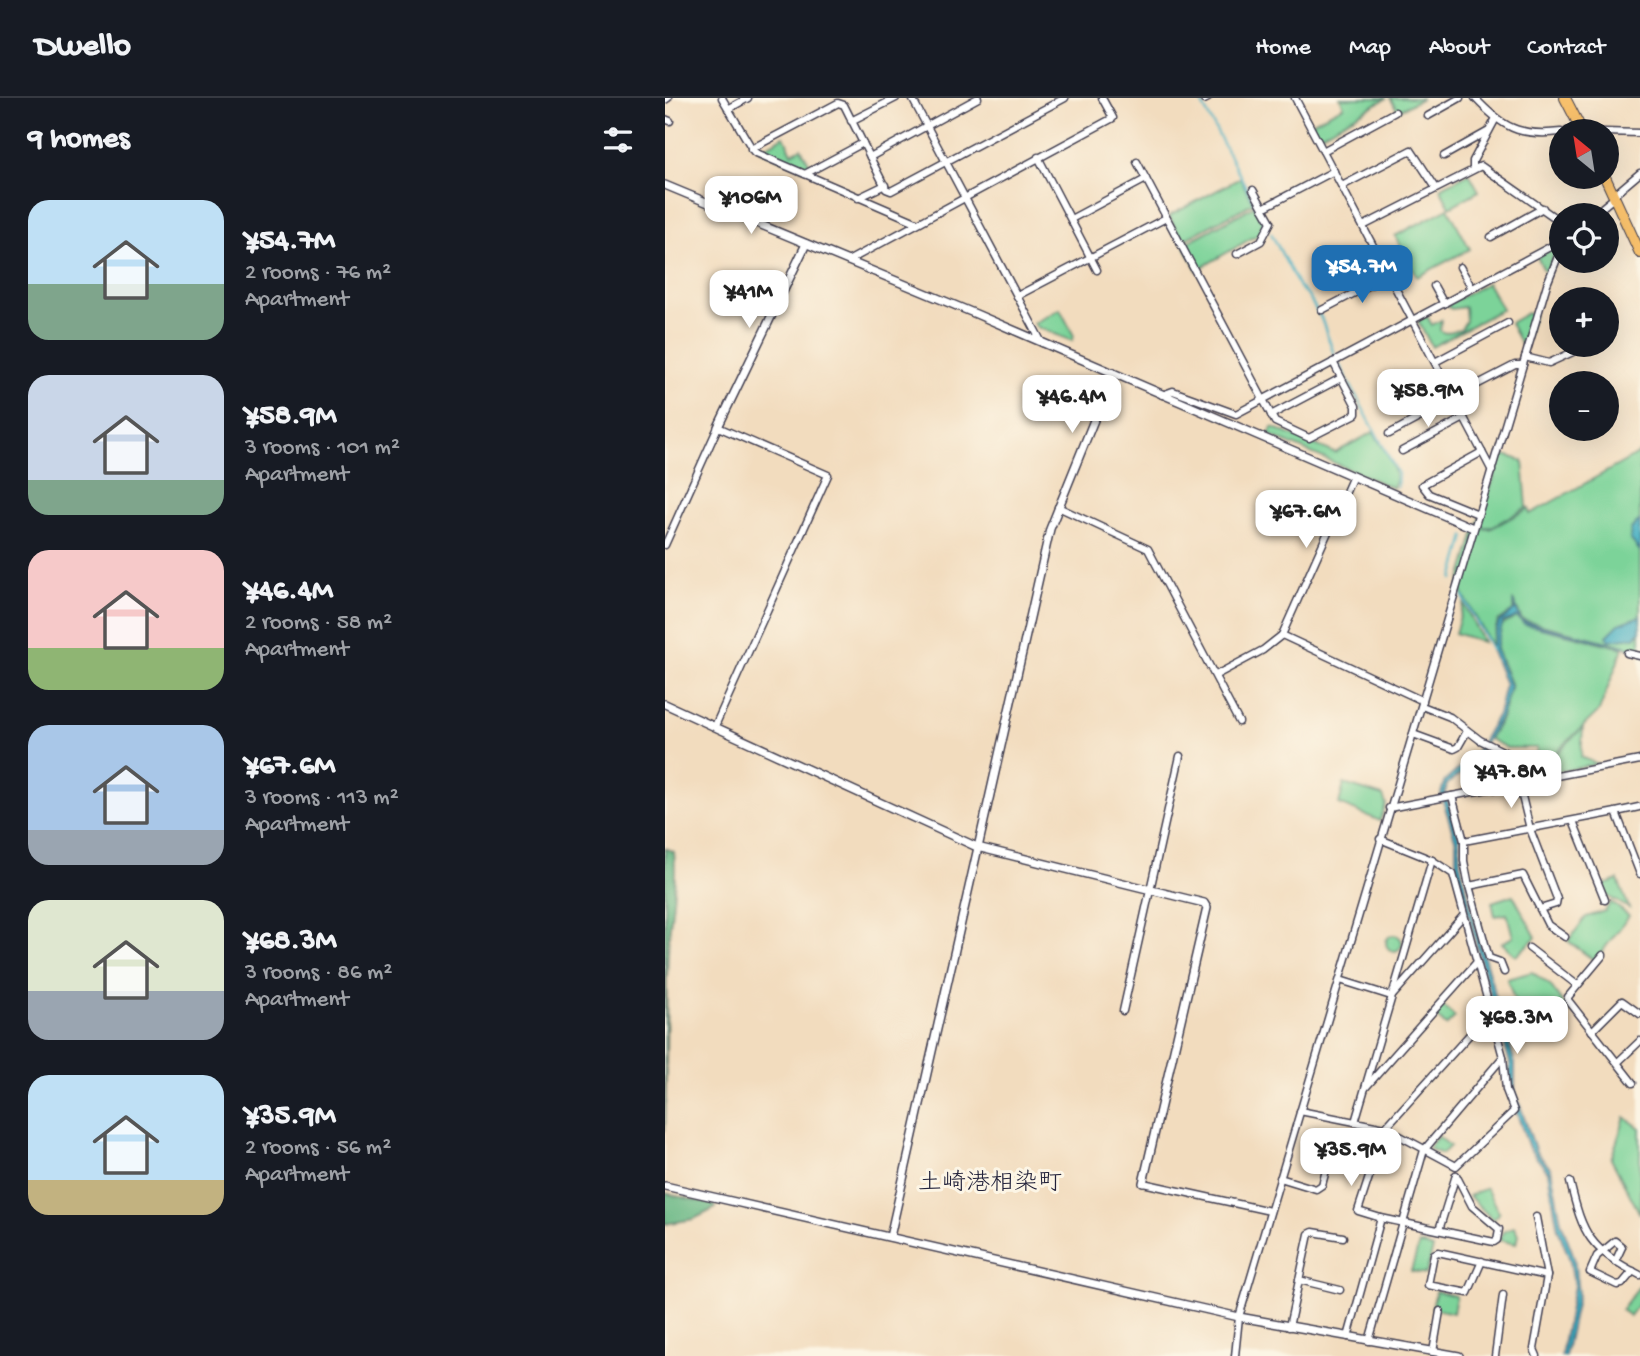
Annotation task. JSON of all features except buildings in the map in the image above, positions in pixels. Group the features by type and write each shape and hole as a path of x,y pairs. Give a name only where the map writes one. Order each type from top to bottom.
{"highway":[{"path":"1565,98 1576,119"},
{"path":"1611,189 1640,253"}],"street":[{"path":"722,98 751,149 916,222"},
{"path":"728,109 748,98"},
{"path":"851,121 896,98"},
{"path":"912,98 1042,342"},
{"path":"870,157 978,98"},
{"path":"751,149 838,103 844,105 885,185 891,191 1065,98"},
{"path":"848,261 1113,118 1102,98"},
{"path":"1295,98 1492,471"},
{"path":"1428,116 1460,98"},
{"path":"1475,98 1495,120 1529,132 1549,132"},
{"path":"1323,151 1395,112"},
{"path":"1473,168 1473,161 1495,120"},
{"path":"1444,156 1487,132"},
{"path":"1619,132 1640,133"},
{"path":"805,174 863,143"},
{"path":"1342,186 1411,149 1436,188"},
{"path":"1038,157 1097,270"},
{"path":"1137,162 1275,422 1309,438 1356,414 1357,410 1333,362"},
{"path":"1363,226 1481,166 1549,213"},
{"path":"1263,208 1334,171"},
{"path":"1606,203 1640,173"},
{"path":"1071,219 1146,179"},
{"path":"665,185 1042,342 1473,528"},
{"path":"857,198 885,185"},
{"path":"1253,190 1275,229"},
{"path":"1491,237 1543,208"},
{"path":"1017,296 1166,218"},
{"path":"1237,254 1261,241 1271,222"},
{"path":"665,545 806,244"},
{"path":"1162,395 1173,391 1236,414 1549,247"},
{"path":"1385,268 1404,258"},
{"path":"1460,267 1472,288"},
{"path":"1235,1356 1239,1317 1270,1211 1473,528 1553,273"},
{"path":"1322,310 1389,275"},
{"path":"1434,286 1444,304"},
{"path":"1435,362 1508,323"},
{"path":"1389,434 1524,361 1549,363 1562,357"},
{"path":"890,1237 977,846 1058,507 1113,373"},
{"path":"1412,391 1441,375"},
{"path":"1271,415 1341,378"},
{"path":"1402,451 1464,418"},
{"path":"715,726 828,475 718,427"},
{"path":"1478,514 1429,494 1422,485 1482,452"},
{"path":"1216,674 1263,650 1282,635 1353,476"},
{"path":"1058,507 1148,549 1239,722"},
{"path":"1282,635 1450,717 1484,742 1525,762 1542,779"},
{"path":"1627,653 1640,656"},
{"path":"665,704 977,846 1204,903 1207,908 1143,1183 1270,1211"},
{"path":"1413,734 1454,749 1458,747 1465,733"},
{"path":"1123,1012 1180,756"},
{"path":"1389,808 1640,760"},
{"path":"1490,770 1494,789"},
{"path":"1519,784 1530,829 1557,899 1556,904 1540,909"},
{"path":"1447,797 1464,841 1469,886 1489,958 1500,962 1504,972"},
{"path":"1464,841 1639,807"},
{"path":"1616,812 1640,874"},
{"path":"1573,821 1605,900"},
{"path":"1380,839 1432,860 1453,874 1503,1057 1506,1090 1514,1111 1456,1166 1456,1175 1439,1230"},
{"path":"1355,1122 1432,860"},
{"path":"1469,886 1523,875 1548,925 1565,937"},
{"path":"1391,996 1463,916"},
{"path":"1529,948 1577,985"},
{"path":"1603,955 1577,985 1569,1000 1634,1082"},
{"path":"1403,960 1420,964"},
{"path":"1363,1090 1476,962"},
{"path":"1340,980 1391,996"},
{"path":"1592,1031 1622,1002 1640,1014"},
{"path":"1456,1175 1472,1206 1499,1229 1494,1242 1358,1211 1385,1129 1490,1012"},
{"path":"1618,1062 1640,1041"},
{"path":"1374,1053 1392,1058"},
{"path":"1369,1341 1423,1150 1503,1057"},
{"path":"1300,1111 1385,1129 1456,1166"},
{"path":"1280,1178 1316,1189 1322,1185 1332,1148"},
{"path":"1570,1182 1582,1227 1602,1253 1640,1275"},
{"path":"665,1186 1239,1317 1459,1356"},
{"path":"1536,1217 1547,1276 1534,1349 1537,1356"},
{"path":"1348,1337 1381,1218"},
{"path":"1289,1327 1309,1234 1313,1232 1343,1237"},
{"path":"1615,1262 1621,1245 1612,1242 1590,1272 1617,1285 1622,1284 1633,1271"},
{"path":"1482,1261 1468,1293 1428,1285 1434,1254 1438,1252 1482,1261 1547,1276"},
{"path":"1299,1280 1340,1290"},
{"path":"1495,1356 1503,1295"},
{"path":"1433,1352 1440,1311"}],"green space":[{"path":"1340,98 1387,98 1318,136 1311,123 1344,106"},
{"path":"1390,98 1422,98 1398,111"},
{"path":"784,136 792,153 801,148 811,166 803,169 760,150"},
{"path":"1469,173 1479,191 1450,207 1440,188"},
{"path":"1240,178 1253,203 1182,241 1169,216"},
{"path":"1254,206 1264,224 1260,227 1262,232 1197,270 1184,244"},
{"path":"1448,208 1470,249 1417,277 1395,236"},
{"path":"1549,250 1546,274 1537,257"},
{"path":"1487,283 1502,309 1432,347 1418,321 1427,316 1432,325 1441,320 1440,330 1445,333 1461,329 1466,321 1465,307 1451,309 1447,305"},
{"path":"1060,309 1074,336 1072,341 1037,327 1034,323"},
{"path":"1527,313 1534,316 1523,349 1510,323"},
{"path":"1272,427 1335,453 1373,432 1393,467 1393,488 1269,435"},
{"path":"1640,453 1640,650 1522,620 1513,600 1513,611 1498,621 1491,645 1459,587 1476,528 1490,529 1529,508 1530,514"},
{"path":"1502,454 1523,461 1527,507 1491,527 1477,527"},
{"path":"1464,604 1483,642 1455,633"},
{"path":"1517,617 1524,624 1623,648 1599,711 1538,770 1528,760 1536,756 1537,748 1507,748 1489,739 1501,719 1511,686 1496,649 1502,625"},
{"path":"1583,727 1581,757 1598,764 1542,775 1538,773"},
{"path":"1522,762 1535,776 1512,781 1510,772"},
{"path":"1344,784 1383,796 1386,804 1380,821 1339,804"},
{"path":"665,848 674,852 675,865 667,975 665,1131"},
{"path":"1618,880 1629,908 1604,894 1601,886"},
{"path":"1513,895 1536,937 1516,956 1502,943 1513,937 1507,914 1495,916 1492,902"},
{"path":"1611,902 1629,916 1595,961 1568,941 1586,917 1605,911"},
{"path":"1391,935 1397,935 1402,943 1400,949 1391,951 1386,946 1386,940"},
{"path":"1532,972 1550,985 1569,1011 1529,1041 1507,979"},
{"path":"1442,1005 1455,1017 1446,1026 1434,1015"},
{"path":"1625,1117 1640,1128 1640,1214 1611,1159"},
{"path":"1438,1136 1450,1146 1442,1154 1428,1148"},
{"path":"1486,1188 1499,1213 1493,1220 1469,1196"},
{"path":"665,1193 715,1205 716,1208 694,1219 665,1224"},
{"path":"1514,1227 1518,1235 1516,1244 1499,1240 1503,1232"},
{"path":"1419,1244 1433,1248 1426,1274 1411,1271"},
{"path":"1640,1285 1640,1301 1630,1316 1621,1310"},
{"path":"1436,1291 1456,1296 1453,1313 1432,1308"}],"water":[{"path":"1640,520 1640,551 1630,539 1631,529"},
{"path":"1513,601 1521,621 1517,617 1503,622 1495,649 1510,686 1500,718 1470,767 1447,784 1445,793 1459,837 1460,863 1477,932 1515,1064 1515,1091 1536,1152 1551,1169 1561,1222 1574,1257 1578,1294 1565,1356 1561,1356 1574,1286 1570,1260 1558,1229 1548,1172 1529,1148 1510,1093 1510,1063 1480,959 1456,864 1456,842 1441,794 1444,782 1474,756 1498,714 1505,685 1491,649 1499,622 1515,610"},
{"path":"1640,616 1640,631 1635,637 1609,640 1607,636 1619,624"},
{"path":"1521,621 1640,650 1524,624"}],"waterway":[{"path":"1199,98 1264,221"},
{"path":"1271,233 1299,287 1308,296 1321,318 1335,357"},
{"path":"1339,364 1398,474 1397,487"},
{"path":"1453,579 1465,536"},
{"path":"1462,595 1492,650"}],"district":[{"name":"土崎港相染町","path":"990,1184"}]}
